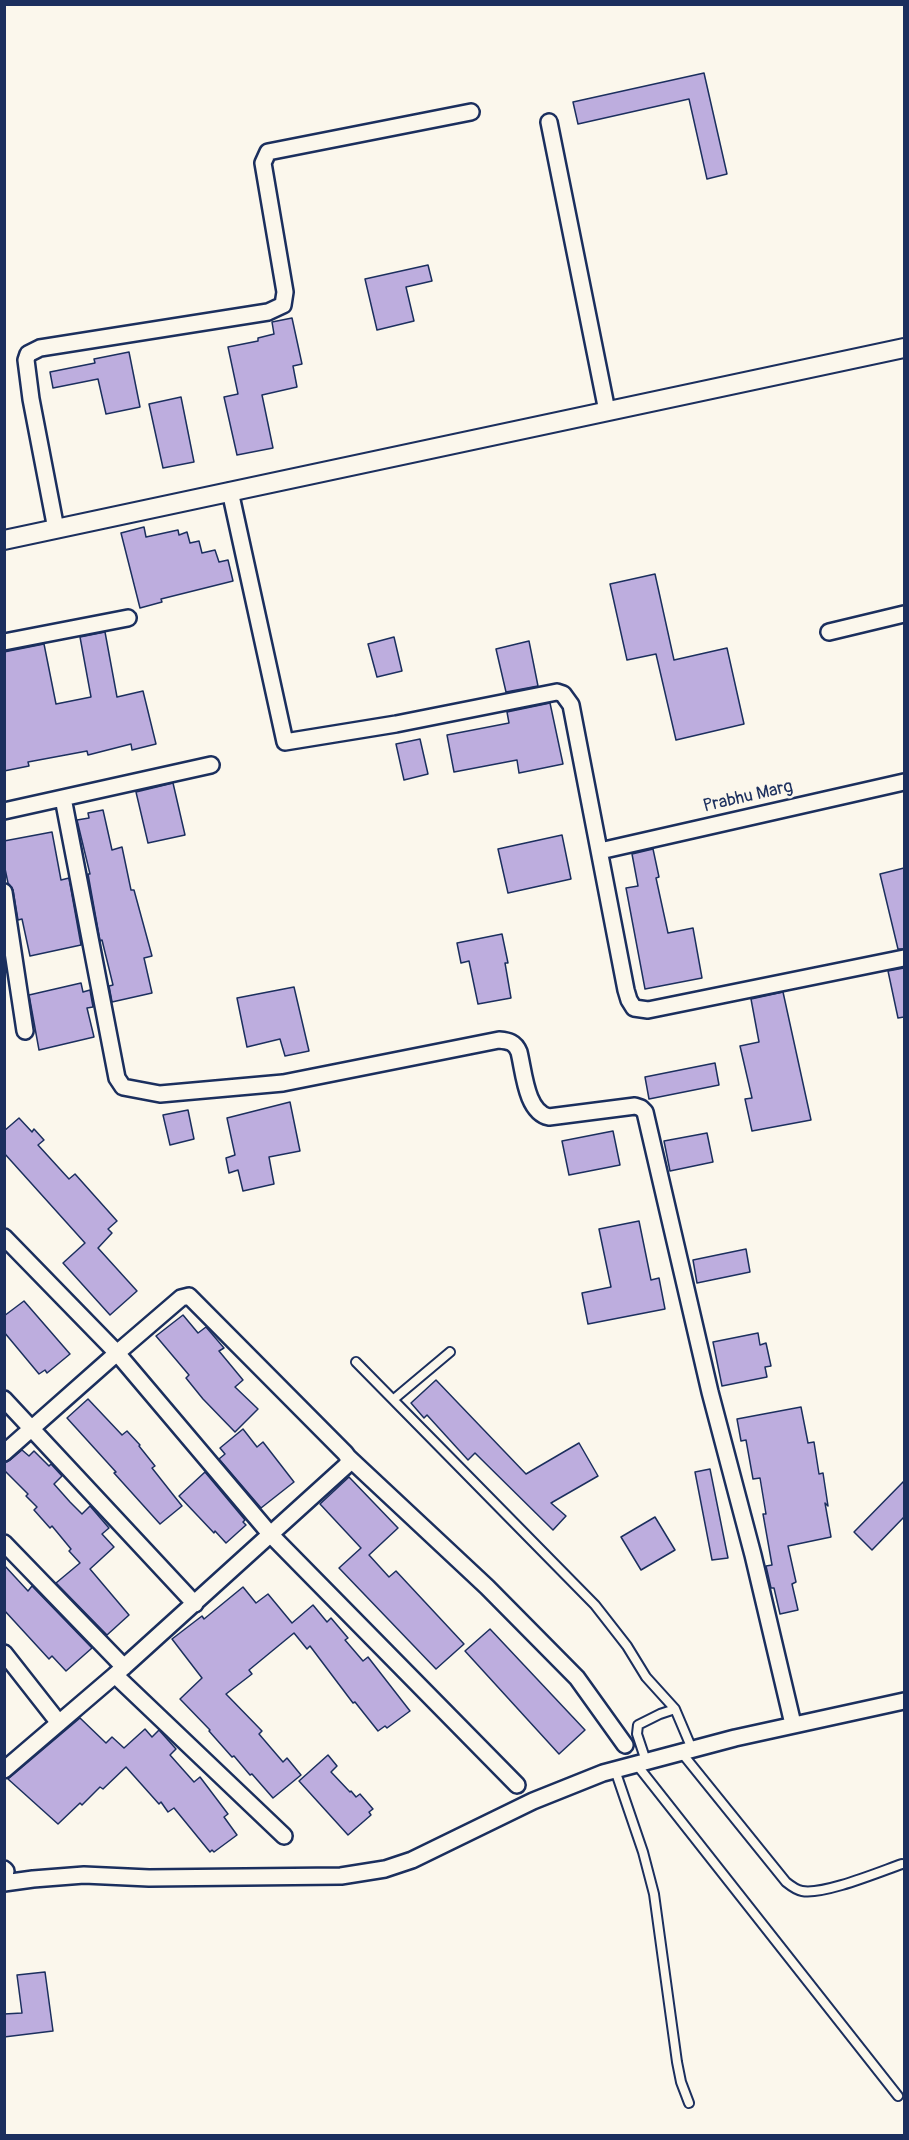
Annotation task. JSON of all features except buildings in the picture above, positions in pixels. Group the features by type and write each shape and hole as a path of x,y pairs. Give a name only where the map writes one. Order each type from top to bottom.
{"street":[{"path":"56,529 31,399 26,360 28,354 40,348 268,312 279,308 283,305 285,292 263,163 268,152 471,112"},
{"path":"549,122 607,411"},
{"path":"4,540 904,348"},
{"path":"230,491 285,742 396,724 556,692 563,694 571,705 626,990 634,1008 648,1010 904,958"},
{"path":"829,632 904,614"},
{"path":"4,642 128,618"},
{"path":"4,811 211,765"},
{"name":"Prabhu Marg","path":"600,850 904,782"},
{"path":"63,798 117,1078 123,1087 160,1094 283,1083 499,1040 509,1041 516,1046 531,1102 543,1116 635,1106 645,1112 710,1392 753,1556 793,1724"},
{"path":"5,898 25,1030"},
{"path":"4,1237 117,1353 271,1535 517,1785"},
{"path":"4,1453 181,1298 189,1296 348,1457 487,1587 577,1678 625,1745"},
{"path":"4,1399 195,1604"},
{"path":"4,1770 120,1671 345,1468 348,1464 348,1457"},
{"path":"4,1543 120,1671 284,1836"},
{"path":"4,1653 59,1723"},
{"path":"5,1874 33,1879 84,1875 149,1878 289,1878 364,1873 412,1860 533,1801 615,1770 793,1724 904,1701"}],"lane":[{"path":"394,1399 450,1352"},
{"path":"356,1362 595,1605 627,1646 646,1677 675,1709 686,1750 786,1882 801,1891 822,1890 902,1864"},
{"path":"675,1709 638,1725 641,1762 898,2096"},
{"path":"615,1770 643,1852 654,1894 677,2062 689,2103"}]}
